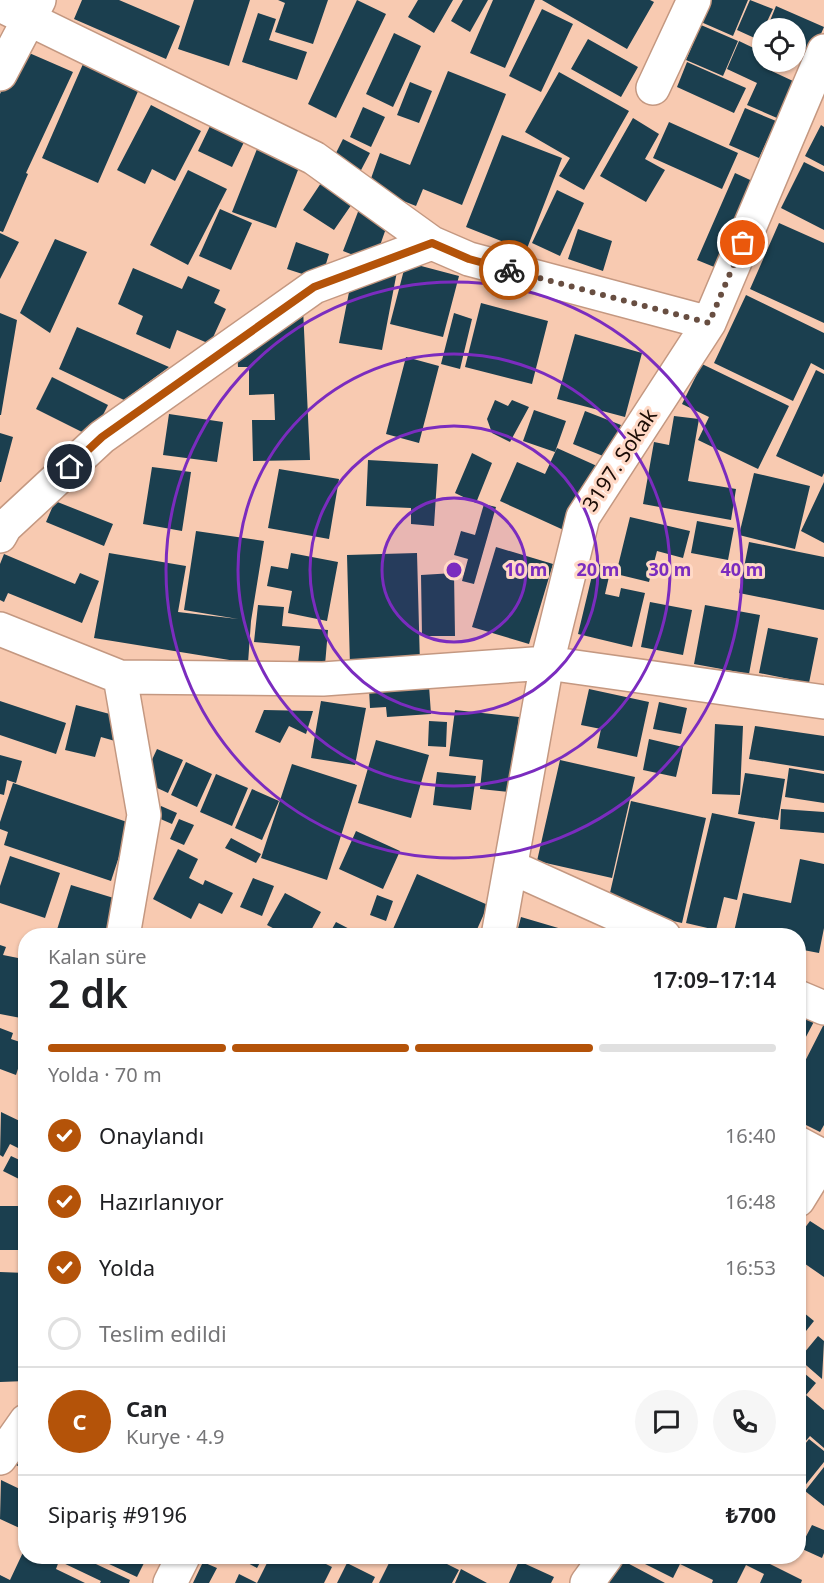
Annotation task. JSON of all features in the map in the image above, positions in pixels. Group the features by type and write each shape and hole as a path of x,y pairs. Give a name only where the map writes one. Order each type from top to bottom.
{"street":[{"path":"653,88 694,0"},
{"path":"0,5 34,9 314,158 432,243 469,259 709,323"},
{"path":"0,74 34,9"},
{"name":"3197. Sokak","path":"500,928 547,663 583,517 709,323 824,51"},
{"path":"0,536 5,527 102,437 314,287 432,243"},
{"path":"0,629 120,676 323,680 547,663 824,702"},
{"path":"120,676 144,815 124,928"},
{"path":"512,867 646,928"},
{"path":"806,1000 824,1008"},
{"path":"806,1147 824,1157 806,1187"},
{"path":"0,1458 18,1432"},
{"path":"170,1583 180,1564"},
{"path":"587,1583 601,1564"}],"building":[{"path":"82,0 119,0 180,26 166,59 74,19"},
{"path":"194,0 250,0 229,66 178,49"},
{"path":"278,0 328,0 313,44 275,32 285,3"},
{"path":"357,0 386,14 336,118 308,104"},
{"path":"418,0 453,0 434,33 408,17"},
{"path":"463,0 488,0 470,32 451,21"},
{"path":"493,0 535,0 505,68 470,53"},
{"path":"542,0 650,0 654,2 627,49"},
{"path":"711,0 748,0 733,36 701,22"},
{"path":"750,0 773,9 769,18 752,18 752,37 737,30"},
{"path":"776,6 803,18 771,18"},
{"path":"542,9 573,24 541,92 509,76"},
{"path":"258,13 276,19 269,40 307,52 297,80 242,62"},
{"path":"806,19 824,27 809,61 806,60"},
{"path":"701,25 738,41 723,76 686,60"},
{"path":"394,33 421,46 393,107 366,94"},
{"path":"588,39 638,67 621,97 571,69"},
{"path":"739,41 752,47 752,72 774,72 793,81 777,118 747,105 757,83 727,69"},
{"path":"20,49 73,72 26,173 28,174 3,232 0,231 0,94"},
{"path":"687,62 746,88 734,113 677,87"},
{"path":"83,64 139,89 98,183 42,158"},
{"path":"448,71 506,94 462,205 423,189 416,206 368,187 380,153 410,165"},
{"path":"559,72 629,111 584,190 559,176 570,158 525,132"},
{"path":"410,82 432,91 419,123 397,115"},
{"path":"151,105 201,131 175,181 152,169 145,184 117,170"},
{"path":"363,107 385,117 371,147 350,137"},
{"path":"745,108 776,121 759,158 729,145"},
{"path":"633,118 659,134 645,159 665,170 646,202 600,176"},
{"path":"212,122 246,138 232,167 198,151"},
{"path":"669,122 738,153 722,189 653,158"},
{"path":"821,125 824,127 824,166 805,156"},
{"path":"502,135 562,158 526,251 466,227"},
{"path":"343,139 370,153 360,172 333,159"},
{"path":"259,144 301,162 276,228 232,212"},
{"path":"804,162 824,172 824,230 781,208"},
{"path":"188,170 227,189 188,265 150,245"},
{"path":"735,173 761,185 724,271 697,260"},
{"path":"323,180 354,201 334,230 303,210"},
{"path":"557,190 584,203 560,256 532,243"},
{"path":"361,204 390,217 377,254 361,258 343,251"},
{"path":"220,209 252,223 231,270 199,256"},
{"path":"779,223 824,243 824,323 750,289"},
{"path":"578,229 612,241 603,271 568,259"},
{"path":"0,233 19,242 0,279"},
{"path":"55,239 87,252 50,333 20,313"},
{"path":"296,242 329,254 321,280 287,269"},
{"path":"399,261 382,350 339,343 352,277"},
{"path":"406,262 459,276 443,337 390,324"},
{"path":"133,268 182,289 188,276 220,290 214,303 226,309 210,344 177,330 170,349 136,334 143,316 118,304"},
{"path":"746,295 824,333 824,370 811,363 793,401 714,363"},
{"path":"481,303 548,321 532,384 465,367"},
{"path":"303,308 310,460 253,461 252,420 275,420 274,394 249,395 249,367 238,367 237,349"},
{"path":"0,313 17,320 1,415 0,415"},
{"path":"454,313 472,319 460,369 441,364"},
{"path":"77,327 169,367 124,400 59,369"},
{"path":"575,334 642,353 625,417 557,399"},
{"path":"406,357 439,366 419,443 386,434"},
{"path":"702,364 789,406 758,469 698,440 709,417 682,404"},
{"path":"816,370 824,374 824,473 822,477 776,456"},
{"path":"52,377 108,405 92,437 36,409"},
{"path":"495,400 508,406 512,400 529,407 510,442 492,433 487,419"},
{"path":"534,410 566,421 555,452 523,441"},
{"path":"585,411 621,425 608,458 573,444"},
{"path":"169,414 223,422 217,462 163,455"},
{"path":"674,416 699,419 688,481 736,489 731,520 643,504 654,442 669,445"},
{"path":"0,433 13,437 1,482 0,482"},
{"path":"557,448 597,466 568,532 500,501 517,462 545,474"},
{"path":"472,453 492,463 476,503 455,493"},
{"path":"368,460 438,464 434,526 411,524 411,508 366,506"},
{"path":"152,467 191,472 182,531 143,524"},
{"path":"279,469 339,479 329,539 268,528"},
{"path":"754,473 810,486 795,549 739,535"},
{"path":"824,482 824,543 801,531"},
{"path":"55,501 113,524 104,546 46,522"},
{"path":"484,504 496,507 474,584 462,581 468,559 454,555 461,531 475,535"},
{"path":"630,517 690,531 683,558 657,551 649,582 616,574"},
{"path":"697,521 734,528 728,560 691,553"},
{"path":"196,531 264,541 251,621 248,663 94,638 109,553 186,566 178,612 238,619 184,610"},
{"path":"749,542 824,557 824,610 739,593"},
{"path":"496,547 553,564 529,644 472,627"},
{"path":"291,553 338,562 327,621 288,613 292,591 267,586 271,566 288,569"},
{"path":"417,553 420,665 350,666 347,555"},
{"path":"4,554 75,584 80,573 99,581 82,623 8,593 4,602 0,600 0,564"},
{"path":"595,563 611,568 605,594 619,597 621,588 645,593 632,647 578,634"},
{"path":"454,573 455,636 422,636 421,575"},
{"path":"650,602 692,610 683,655 641,647"},
{"path":"258,605 284,607 282,626 328,630 325,665 298,663 300,646 254,642"},
{"path":"705,605 760,615 749,674 694,664"},
{"path":"768,628 818,638 809,683 759,673"},
{"path":"429,686 431,714 387,717 386,707 370,708 369,689"},
{"path":"589,689 649,702 637,757 597,748 601,729 581,725"},
{"path":"0,701 66,723 56,754 0,735"},
{"path":"321,701 366,708 355,765 311,758"},
{"path":"659,702 687,708 681,734 653,729"},
{"path":"76,705 121,717 115,741 101,737 95,757 65,750"},
{"path":"264,710 313,711 306,734 289,726 280,743 255,732"},
{"path":"455,710 519,717 509,792 480,789 483,760 449,756"},
{"path":"429,721 447,722 446,747 428,746"},
{"path":"715,724 743,726 740,795 712,794"},
{"path":"755,726 824,736 824,771 749,759"},
{"path":"649,739 683,747 676,777 643,770"},
{"path":"376,740 429,755 411,818 358,803"},
{"path":"157,749 183,760 168,793 142,781"},
{"path":"0,755 22,761 16,783 7,780 4,795 0,794"},
{"path":"560,760 635,777 612,878 537,861"},
{"path":"186,762 212,774 197,807 171,795"},
{"path":"292,764 357,785 327,880 261,858"},
{"path":"789,768 824,774 824,803 785,797"},
{"path":"437,772 476,776 471,810 433,805"},
{"path":"745,773 785,779 778,820 738,814"},
{"path":"216,774 248,788 232,826 200,812"},
{"path":"13,783 130,823 111,881 4,845 8,832 0,829 0,822"},
{"path":"252,789 279,801 262,840 235,828"},
{"path":"631,801 706,818 682,923 607,906"},
{"path":"161,806 177,813 172,824 156,817"},
{"path":"781,809 824,812 824,833 780,829"},
{"path":"712,813 755,822 737,900 724,897 716,928 686,923"},
{"path":"179,819 194,825 184,845 170,839"},
{"path":"356,831 400,851 383,889 339,869"},
{"path":"231,838 261,854 256,863 225,848"},
{"path":"178,849 198,859 189,878 203,885 205,880 233,893 222,914 199,903 191,919 153,899"},
{"path":"10,856 60,873 45,918 0,903 0,886"},
{"path":"800,859 824,864 824,928 819,953 806,951 806,928 735,928 743,893 791,903"},
{"path":"417,874 488,905 478,928 393,928"},
{"path":"253,878 274,886 262,916 240,907"},
{"path":"71,885 117,899 108,928 58,928"},
{"path":"285,893 321,912 312,928 273,928 267,925"},
{"path":"377,895 393,901 386,921 370,915"},
{"path":"521,917 558,928 518,928"},
{"path":"336,922 348,928 333,928"},
{"path":"0,945 6,947 3,955 18,958 18,1017 0,1014"},
{"path":"806,1008 818,1014 806,1037"},
{"path":"824,1024 824,1125 820,1132 806,1125 806,1059"},
{"path":"0,1028 13,1033 11,1039 18,1041 18,1069 16,1075 0,1069"},
{"path":"1,1112 18,1120 18,1148 10,1144 3,1157 0,1155"},
{"path":"11,1156 18,1159 18,1178 3,1171"},
{"path":"0,1206 18,1206 18,1250 0,1250"},
{"path":"810,1221 824,1230 824,1277 806,1265 806,1226"},
{"path":"0,1272 18,1273 18,1381 0,1382"},
{"path":"806,1314 814,1321 806,1331"},
{"path":"818,1336 824,1341 822,1379 806,1365 806,1351"},
{"path":"806,1375 816,1383 806,1395"},
{"path":"806,1395 824,1410 824,1448 810,1436 806,1441"},
{"path":"809,1439 824,1451 824,1462 806,1484 806,1443"},
{"path":"18,1453 18,1466 12,1463"},
{"path":"824,1467 824,1506 806,1490"},
{"path":"1,1480 18,1488 18,1527 0,1519"},
{"path":"812,1525 824,1530 822,1558 806,1551 806,1536"},
{"path":"18,1563 58,1564 56,1569 85,1583 0,1583 0,1575 10,1580"},
{"path":"65,1564 96,1564 130,1580 129,1583 100,1583 101,1581"},
{"path":"109,1564 144,1564 137,1577"},
{"path":"202,1564 217,1568 209,1583 193,1583"},
{"path":"266,1564 326,1564 332,1567 324,1583 257,1583"},
{"path":"346,1564 375,1577 372,1583 337,1583"},
{"path":"388,1564 447,1564 459,1570 452,1583 379,1583"},
{"path":"518,1564 526,1564 554,1577 551,1583 509,1583"},
{"path":"614,1564 629,1564 665,1583 600,1583"},
{"path":"645,1564 680,1564 673,1578"},
{"path":"680,1564 770,1564 802,1580 801,1583 760,1583 764,1574 746,1565 737,1583 712,1583 713,1580"},
{"path":"461,1569 487,1583 455,1583"},
{"path":"239,1574 257,1583 235,1583"}],"way so far":[{"path":"509,270 709,323 743,243"}],"route":[{"path":"70,467 102,437 314,287 432,243 469,259 509,270"}]}
